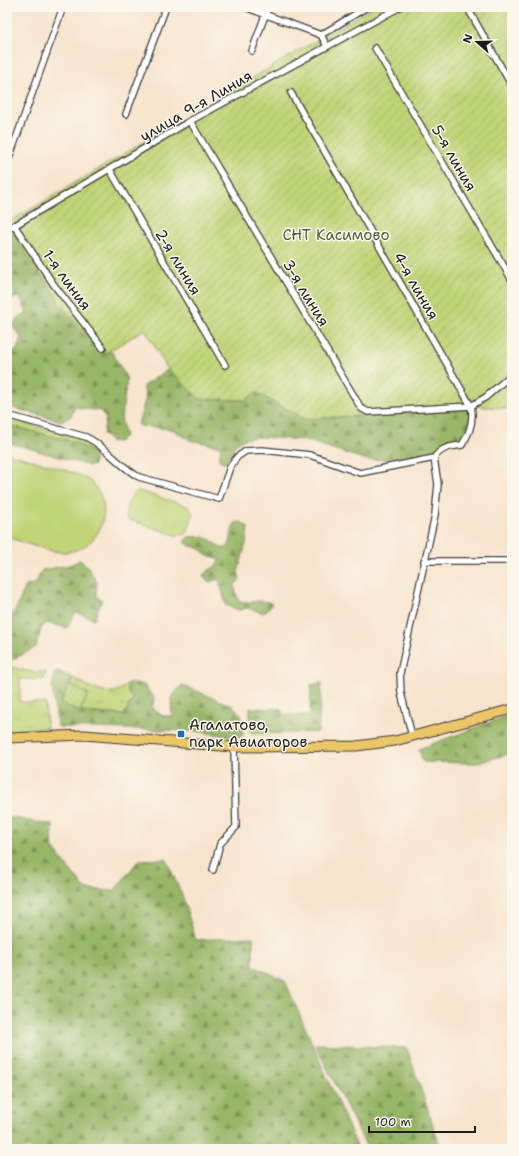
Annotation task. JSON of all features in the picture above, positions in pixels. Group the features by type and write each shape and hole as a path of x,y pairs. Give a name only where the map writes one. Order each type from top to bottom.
{"main road":[{"path":"7,738 84,735 234,747 356,746 395,741 512,709"}],"street":[{"path":"7,164 63,7"},
{"path":"126,114 166,7"},
{"path":"245,7 321,35 327,46"},
{"path":"252,51 268,7"},
{"path":"321,35 367,7"},
{"name":"улица 9-я Линия","path":"7,230 190,122 400,7"},
{"path":"467,7 512,86"},
{"name":"5-я линия","path":"375,48 512,280"},
{"name":"4-я линия","path":"291,93 471,406"},
{"name":"3-я линия","path":"190,122 361,408 368,412 471,406"},
{"name":"2-я линия","path":"110,170 225,365"},
{"name":"1-я линия","path":"14,225 54,286 103,348"},
{"path":"7,415 86,437 97,443 129,471 139,477 219,498 230,467 237,457 246,452 262,450 310,455 360,473 434,458 440,450 446,447 462,445 466,439 473,418 471,406 486,398 512,374"},
{"path":"409,737 401,693 400,673 424,561 436,515 438,484 434,458"},
{"path":"424,561 512,561"},
{"path":"213,870 220,844 236,827 234,747"}],"green space":[{"name":"СНТ Касимово","path":"373,7 512,7 512,409 476,406 470,409 305,419 255,392 246,400 200,399 167,368 145,329 106,353 57,302 58,298 32,263 9,222"},
{"path":"14,230 32,263 58,298 106,353 112,352 127,379 121,418 125,436 118,442 110,441 103,434 106,419 101,411 75,407 70,417 61,421 7,406 7,390 12,377 7,374 7,352 17,350 21,337 13,327 17,318 27,313 20,297 10,299 7,295 7,234"},
{"path":"169,369 200,399 246,400 255,392 305,419 470,409 471,418 463,440 442,443 429,457 367,460 305,440 258,437 244,439 235,445 226,463 219,460 221,449 219,446 190,440 172,429 140,426 138,424 146,397 143,386"},
{"path":"7,418 95,444 94,453 75,442 7,425"},
{"path":"7,425 75,442 94,453 94,465 90,466 7,442"},
{"path":"7,453 72,472 88,480 97,489 102,500 104,512 102,524 97,534 89,543 79,549 59,552 44,549 7,537"},
{"path":"139,491 188,506 193,514 187,533 178,536 127,519 126,511 128,502 136,492"},
{"path":"241,522 248,527 246,543 238,572 240,579 234,586 239,602 263,601 271,603 271,606 264,613 247,608 239,610 226,605 219,579 208,582 203,576 218,564 218,558 206,555 199,548 184,542 188,537 203,537 210,539 221,548 227,548 235,523"},
{"path":"80,560 88,567 97,582 96,596 102,600 94,619 76,612 67,628 48,623 42,625 36,647 12,660 8,656 7,621 16,609 26,586 36,583 42,570 70,565"},
{"path":"7,666 30,672 46,672 44,679 20,679 20,702 45,703 47,728 7,731"},
{"path":"58,671 73,678 61,703 80,712 124,715 133,699 129,695 127,684 130,682 144,685 154,698 152,709 163,716 172,716 171,698 182,685 233,706 241,715 243,735 239,738 195,731 58,727 52,688 55,673"},
{"path":"73,678 94,689 107,692 114,692 127,684 129,695 133,699 124,715 80,712 88,694 69,685"},
{"path":"322,683 318,732 254,734 250,731 250,708 280,709 285,715 310,715 311,685"},
{"path":"69,685 88,694 80,712 61,703"},
{"path":"512,714 512,753 477,763 423,762 419,749"},
{"path":"7,817 53,825 52,847 85,889 114,891 139,860 166,859 182,895 196,940 253,937 253,966 285,981 358,1149 7,1149"},
{"path":"315,1044 407,1048 441,1149 368,1149"}],"place":[{"name":"Агалатово, парк Авиаторов","path":"181,734"}]}
